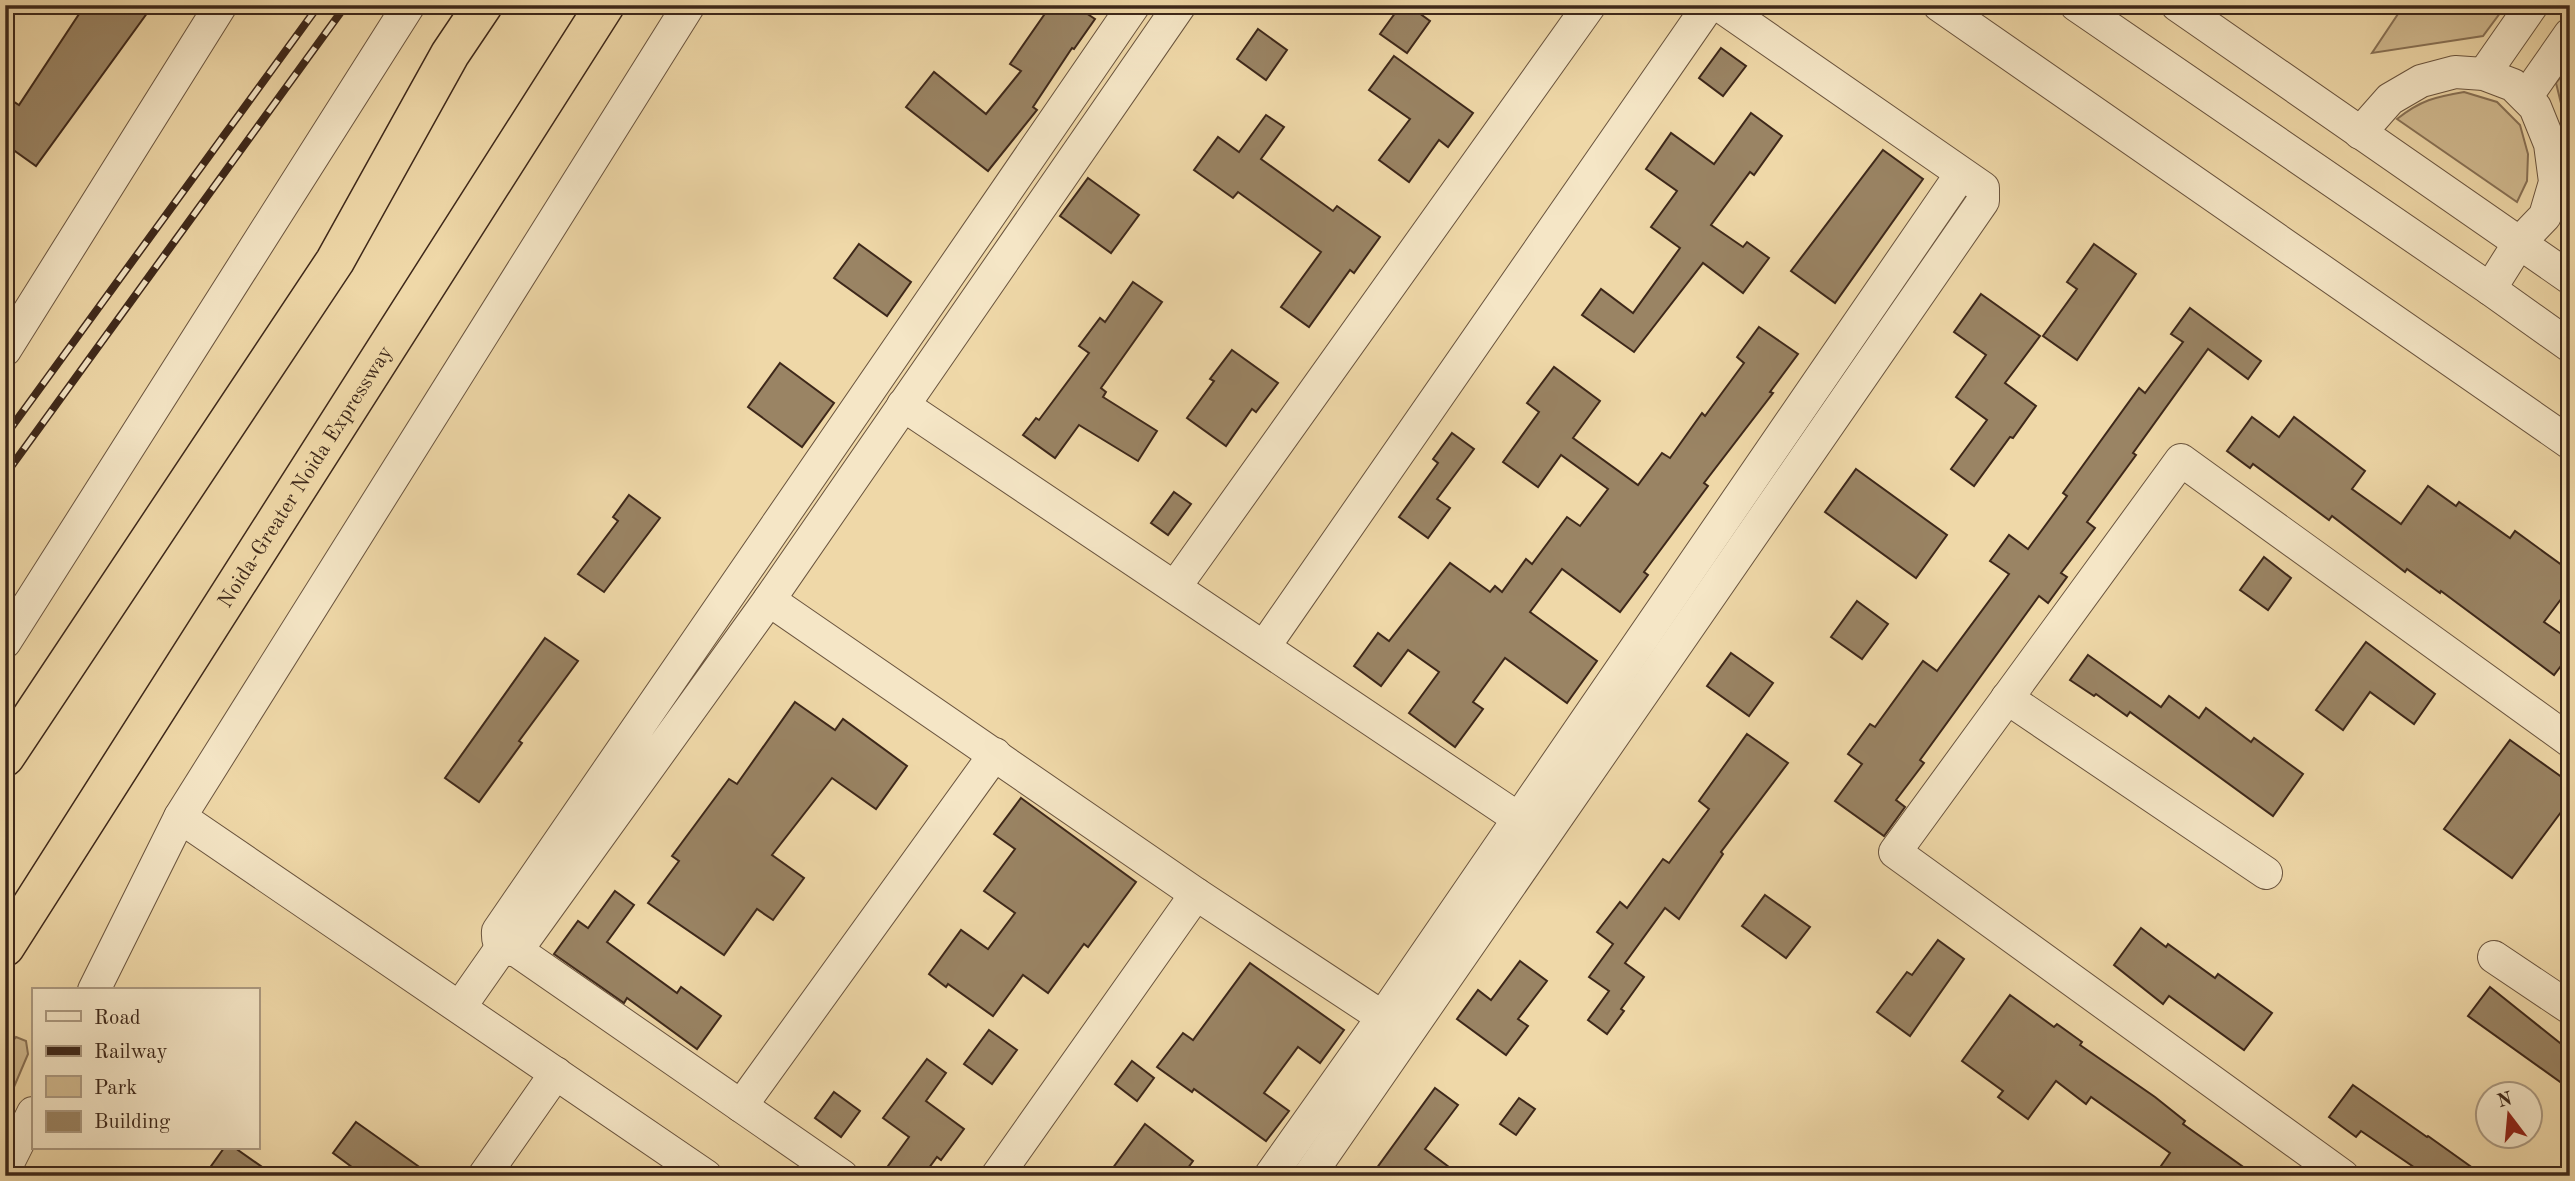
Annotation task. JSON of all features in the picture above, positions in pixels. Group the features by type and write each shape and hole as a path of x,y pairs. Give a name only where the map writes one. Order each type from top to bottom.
{"highway":[{"path":"450,54 470,5"},
{"path":"5,757 335,261 450,54 483,5"},
{"name":"Noida-Greater Noida Expressway","path":"5,947 605,6"},
{"path":"5,979 59,861"}],"street":[{"path":"5,350 221,5"},
{"path":"6,640 409,5"},
{"path":"95,988 180,817 690,5"},
{"path":"842,1176 509,948 497,939 498,931 1134,5"},
{"path":"460,1007 509,948 769,600 1180,5"},
{"path":"1175,587 1590,5"},
{"path":"1264,647 1709,5"},
{"path":"1270,1176 1395,1026 1544,836 1983,201 1983,188 1719,5"},
{"path":"1939,5 2570,443"},
{"path":"2076,5 2570,346"},
{"path":"2176,5 2570,278"},
{"path":"2484,74 2532,5"},
{"path":"2526,97 2570,34"},
{"path":"2360,133 2390,99 2421,80 2455,72 2484,74 2514,85 2535,107 2550,144 2555,182 2545,216 2519,243 2490,289"},
{"path":"1308,1176 1518,818 1961,174"},
{"path":"903,405 1544,836"},
{"path":"1793,418 1820,436"},
{"path":"2343,1176 1895,852 2181,460 2570,741"},
{"path":"769,600 1196,894 1395,1026"},
{"path":"2007,698 2266,873"},
{"path":"741,1106 995,754"},
{"path":"180,817 706,1176"},
{"path":"997,1176 1196,894"},
{"path":"2494,957 2570,1008"},
{"path":"484,1176 556,1073"},
{"path":"5,1169 32,1115"}],"green space":[{"path":"2404,5 2506,5 2483,36 2372,53"},
{"path":"2570,65 2570,140 2556,83"},
{"path":"2464,92 2497,102 2520,125 2528,154 2527,181 2517,202 2397,119 2429,100"},
{"path":"16,1037 26,1041 28,1054 5,1108 5,1050"}],"building":[{"path":"85,5 153,5 36,166 5,144 5,96 19,105"},
{"path":"1051,5 1074,5 1095,19 1033,107 1037,110 988,171 906,107 934,72 986,114 1021,71 1010,64"},
{"path":"1401,5 1408,5 1430,21 1407,53 1380,34"},
{"path":"1258,29 1287,50 1266,80 1237,59"},
{"path":"1721,48 1746,66 1723,96 1699,78"},
{"path":"1394,56 1473,113 1448,147 1439,140 1409,182 1379,160 1410,119 1369,90"},
{"path":"1751,113 1782,136 1754,175 1750,172 1711,225 1743,247 1747,242 1769,258 1743,293 1703,263 1634,352 1582,315 1601,289 1633,313 1680,248 1651,227 1677,191 1646,169 1671,133 1714,164"},
{"path":"1266,115 1284,127 1261,159 1333,211 1337,206 1380,237 1354,273 1350,270 1309,327 1281,307 1321,252 1238,192 1233,198 1194,170 1218,137 1239,152"},
{"path":"1883,150 1923,179 1835,303 1791,271"},
{"path":"1088,178 1139,215 1111,253 1060,216"},
{"path":"859,244 911,282 887,316 834,278"},
{"path":"2094,244 2136,274 2077,360 2043,336 2077,289 2067,282"},
{"path":"1133,282 1162,302 1101,388 1106,392 1103,397 1157,431 1138,461 1079,425 1055,458 1023,435 1036,418 1039,420 1089,353 1079,346 1100,318 1105,322"},
{"path":"1981,294 2040,336 2005,383 2036,406 1974,486 1951,469 1987,420 1956,397 1986,355 1954,332"},
{"path":"2190,308 2261,361 2248,379 2208,349 2087,522 2095,528 2061,573 2067,577 2048,603 2039,596 1920,760 1924,763 1896,800 1905,807 1884,836 1835,801 1862,764 1848,754 1870,724 1875,727 1923,661 1937,671 2009,574 1990,561 2009,535 2028,549 2067,496 2063,493 2139,388 2145,393 2183,342 2171,334"},
{"path":"1759,327 1798,354 1770,392 1773,393 1704,483 1708,486 1644,572 1648,575 1620,612 1562,569 1530,612 1597,661 1567,703 1505,658 1473,702 1483,709 1455,747 1409,713 1439,672 1408,650 1381,686 1354,666 1378,633 1389,641 1450,563 1490,592 1495,586 1502,592 1526,559 1532,564 1567,517 1580,526 1608,489 1561,455 1538,487 1503,462 1539,412 1527,403 1554,367 1600,401 1573,438 1638,485 1662,453 1670,458 1702,413 1705,416 1744,363 1737,357"},
{"path":"1232,350 1278,383 1256,412 1252,409 1226,446 1187,418 1214,381 1210,379"},
{"path":"780,363 834,403 802,447 748,407"},
{"path":"2252,417 2279,437 2294,417 2365,471 2352,489 2401,524 2428,486 2456,506 2459,502 2510,538 2515,531 2570,571 2570,587 2544,622 2570,640 2570,654 2554,675 2441,591 2440,593 2407,569 2405,572 2332,516 2329,520 2253,464 2250,468 2227,451"},
{"path":"1452,433 1474,449 1437,499 1450,508 1428,538 1399,517 1438,463 1433,459"},
{"path":"1856,469 1947,535 1916,578 1825,512"},
{"path":"1174,492 1191,504 1168,535 1151,523"},
{"path":"629,495 660,518 604,592 578,574 618,521 613,517"},
{"path":"2264,557 2291,578 2268,610 2240,590"},
{"path":"1857,601 1888,624 1862,659 1831,637"},
{"path":"545,638 578,661 519,741 522,743 479,802 445,778"},
{"path":"2366,642 2435,694 2414,724 2370,692 2343,730 2316,710"},
{"path":"1731,653 1773,683 1749,716 1707,686"},
{"path":"2088,655 2161,707 2169,696 2199,718 2206,708 2251,742 2254,738 2303,774 2273,816 2130,712 2127,716 2070,680"},
{"path":"795,702 835,730 843,719 907,766 876,809 832,778 772,855 804,878 773,920 757,909 724,955 648,903 679,861 672,856 729,779 737,784"},
{"path":"1747,734 1788,763 1721,852 1723,854 1679,919 1665,908 1625,963 1644,977 1607,1034 1588,1020 1609,991 1589,977 1613,944 1597,932 1620,902 1627,908 1663,859 1669,863 1709,809 1699,801"},
{"path":"2510,740 2570,783 2570,800 2512,878 2444,829"},
{"path":"1021,798 1136,882 1088,947 1084,944 1048,993 1023,975 993,1016 929,974 961,930 988,949 1015,913 984,891 1015,849 994,834"},
{"path":"615,891 634,905 607,942 677,993 681,987 721,1016 697,1049 627,998 624,1003 554,954 578,921 588,928"},
{"path":"1765,895 1810,927 1786,958 1742,926"},
{"path":"2141,928 2215,978 2218,974 2272,1013 2244,1050 2169,996 2163,1004 2114,965"},
{"path":"1938,940 1964,959 1910,1036 1877,1012 1907,972 1912,975"},
{"path":"1520,961 1547,981 1518,1019 1528,1026 1506,1055 1457,1019 1478,990 1491,1000"},
{"path":"1250,963 1344,1030 1320,1063 1298,1047 1264,1093 1289,1111 1266,1141 1194,1089 1192,1092 1157,1067 1183,1033 1193,1040"},
{"path":"2490,987 2570,1051 2570,1089 2468,1016"},
{"path":"2010,995 2054,1027 2057,1024 2082,1042 2080,1045 2155,1097 2185,1121 2183,1124 2256,1176 2154,1176 2170,1153 2091,1097 2086,1104 2056,1081 2028,1119 1998,1097 2003,1091 1962,1061"},
{"path":"989,1030 1017,1050 992,1084 964,1064"},
{"path":"927,1059 946,1073 926,1101 964,1129 941,1160 937,1157 923,1176 902,1176 888,1166 909,1137 883,1118"},
{"path":"1132,1061 1154,1078 1137,1101 1115,1084"},
{"path":"2353,1085 2484,1176 2427,1176 2361,1131 2356,1137 2329,1117"},
{"path":"1435,1088 1458,1105 1425,1149 1461,1176 1371,1176"},
{"path":"834,1092 860,1111 841,1137 815,1118"},
{"path":"1519,1098 1535,1109 1516,1135 1500,1124"},
{"path":"356,1122 432,1176 364,1176 333,1153"},
{"path":"1145,1124 1193,1161 1182,1176 1107,1176"},
{"path":"223,1150 238,1150 275,1176 204,1176"}],"railway":[{"path":"5,436 319,5"},
{"path":"5,475 346,5"}]}
